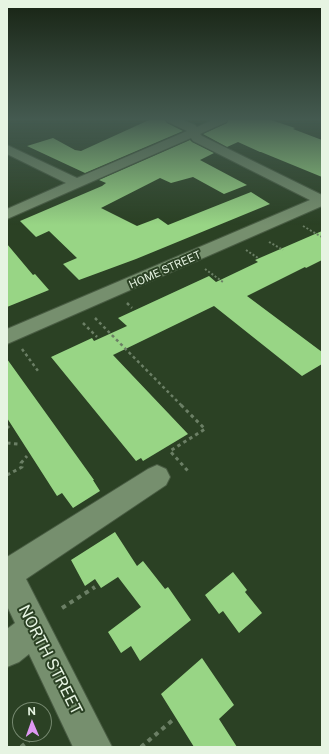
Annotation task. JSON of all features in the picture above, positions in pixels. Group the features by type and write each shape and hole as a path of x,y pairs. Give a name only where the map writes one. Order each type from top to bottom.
{"street":[{"path":"20,155 76,183"},
{"path":"7,214 140,155"},
{"path":"231,155 322,201"},
{"name":"HOME STREET","path":"14,342 96,300 322,201"},
{"path":"7,573 156,477"},
{"name":"NORTH STREET","path":"7,573 93,747"},
{"path":"7,650 34,629"}],"path":[{"path":"94,317 205,429 170,451 188,471"},
{"path":"83,322 97,337"},
{"path":"14,342 38,371"},
{"path":"7,443 18,444"},
{"path":"7,475 22,467 21,463 27,456"},
{"path":"62,608 95,586"},
{"path":"141,747 174,719"}],"building":[{"path":"47,155 127,155 85,173"},
{"path":"155,155 210,155 200,160 247,185 224,194 193,177 171,183 160,178 101,208 137,226 158,218 168,225 251,192 270,204 136,259 79,280 63,264 77,258 49,231 36,237 20,221 106,183 99,180"},
{"path":"269,155 322,155 322,177"},
{"path":"322,231 322,260 247,296 322,352 322,364 302,376 214,306 113,355 188,434 143,461 141,458 136,461 51,357 92,338 94,341 127,326 118,318 209,276 216,282 258,262 255,260"},
{"path":"7,244 33,275 35,274 49,290 7,307"},
{"path":"7,359 94,480 100,491 73,508 62,493 57,496 7,418"},
{"path":"115,532 137,566 143,561 165,589 168,587 191,620 140,661 131,646 121,653 108,632 141,607 118,577 101,588 95,579 85,586 71,560"},
{"path":"233,572 247,590 245,592 262,613 239,633 223,611 219,614 205,595"},
{"path":"202,658 234,705 219,719 237,747 194,747 161,694"}]}
